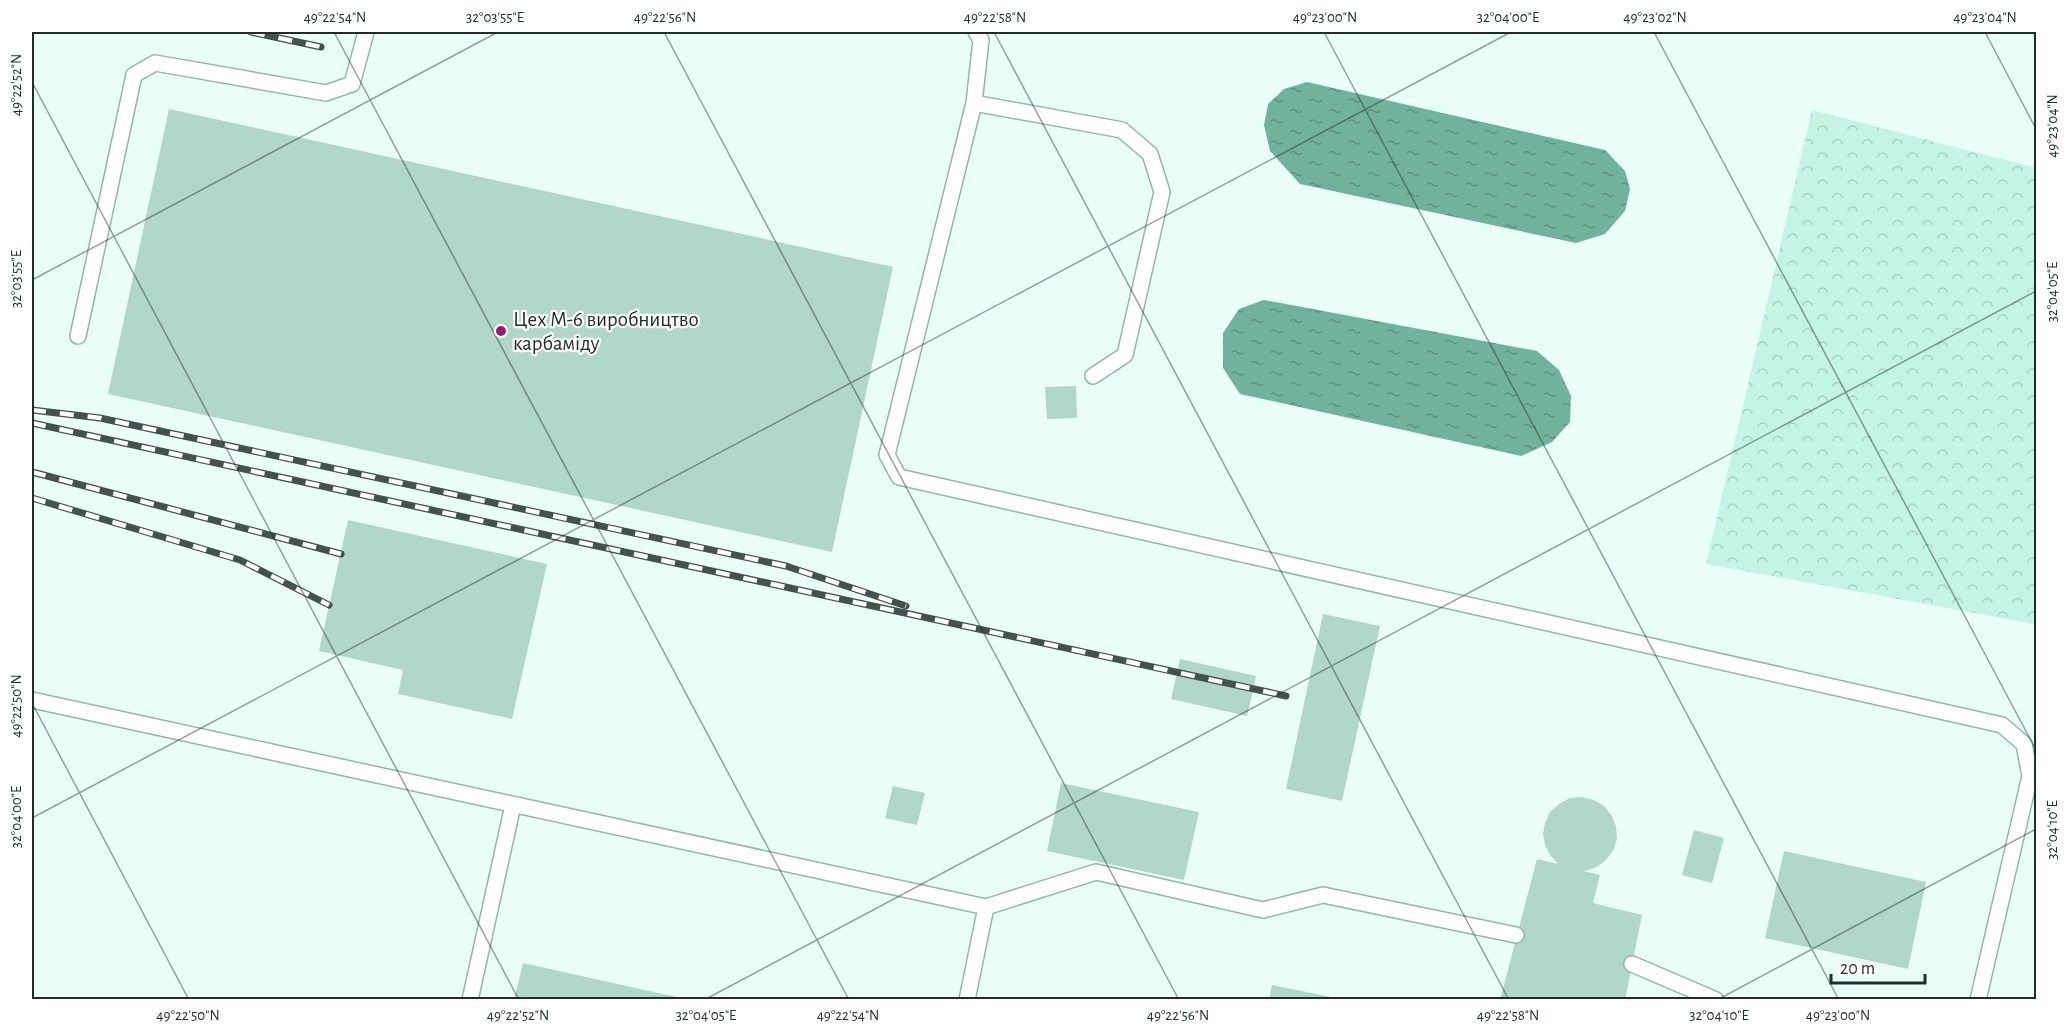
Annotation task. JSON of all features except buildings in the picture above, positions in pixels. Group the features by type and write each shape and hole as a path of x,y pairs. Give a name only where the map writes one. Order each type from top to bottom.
{"lane":[{"path":"78,336 134,75 155,63 326,93 352,84 366,32"},
{"path":"976,32 981,40 974,103 887,455 899,477 2002,725 2024,744 2030,776 1978,999"},
{"path":"974,103 1122,130 1150,154 1162,192 1125,355 1093,376"},
{"path":"32,700 986,907 1096,872 1263,910 1323,895 1516,935"},
{"path":"470,999 513,805"},
{"path":"967,999 986,907"},
{"path":"1632,964 1716,999"}],"green space":[{"path":"1812,110 2036,168 2036,624 1706,564"}],"water":[{"path":"1307,82 1605,150 1625,171 1630,189 1625,211 1605,234 1576,243 1300,184 1270,151 1264,125 1268,104 1284,89"},
{"path":"1264,300 1537,351 1559,370 1571,396 1570,422 1552,442 1521,456 1240,394 1223,368 1223,333 1239,309"}],"railway":[{"path":"251,32 321,47"},
{"path":"32,410 100,418 786,566 906,606"},
{"path":"32,423 1286,696"},
{"path":"32,472 341,554"},
{"path":"32,498 240,560 329,605"}],"place":[{"name":"Цех М-6 виробництво карбаміду","path":"501,331"}]}
